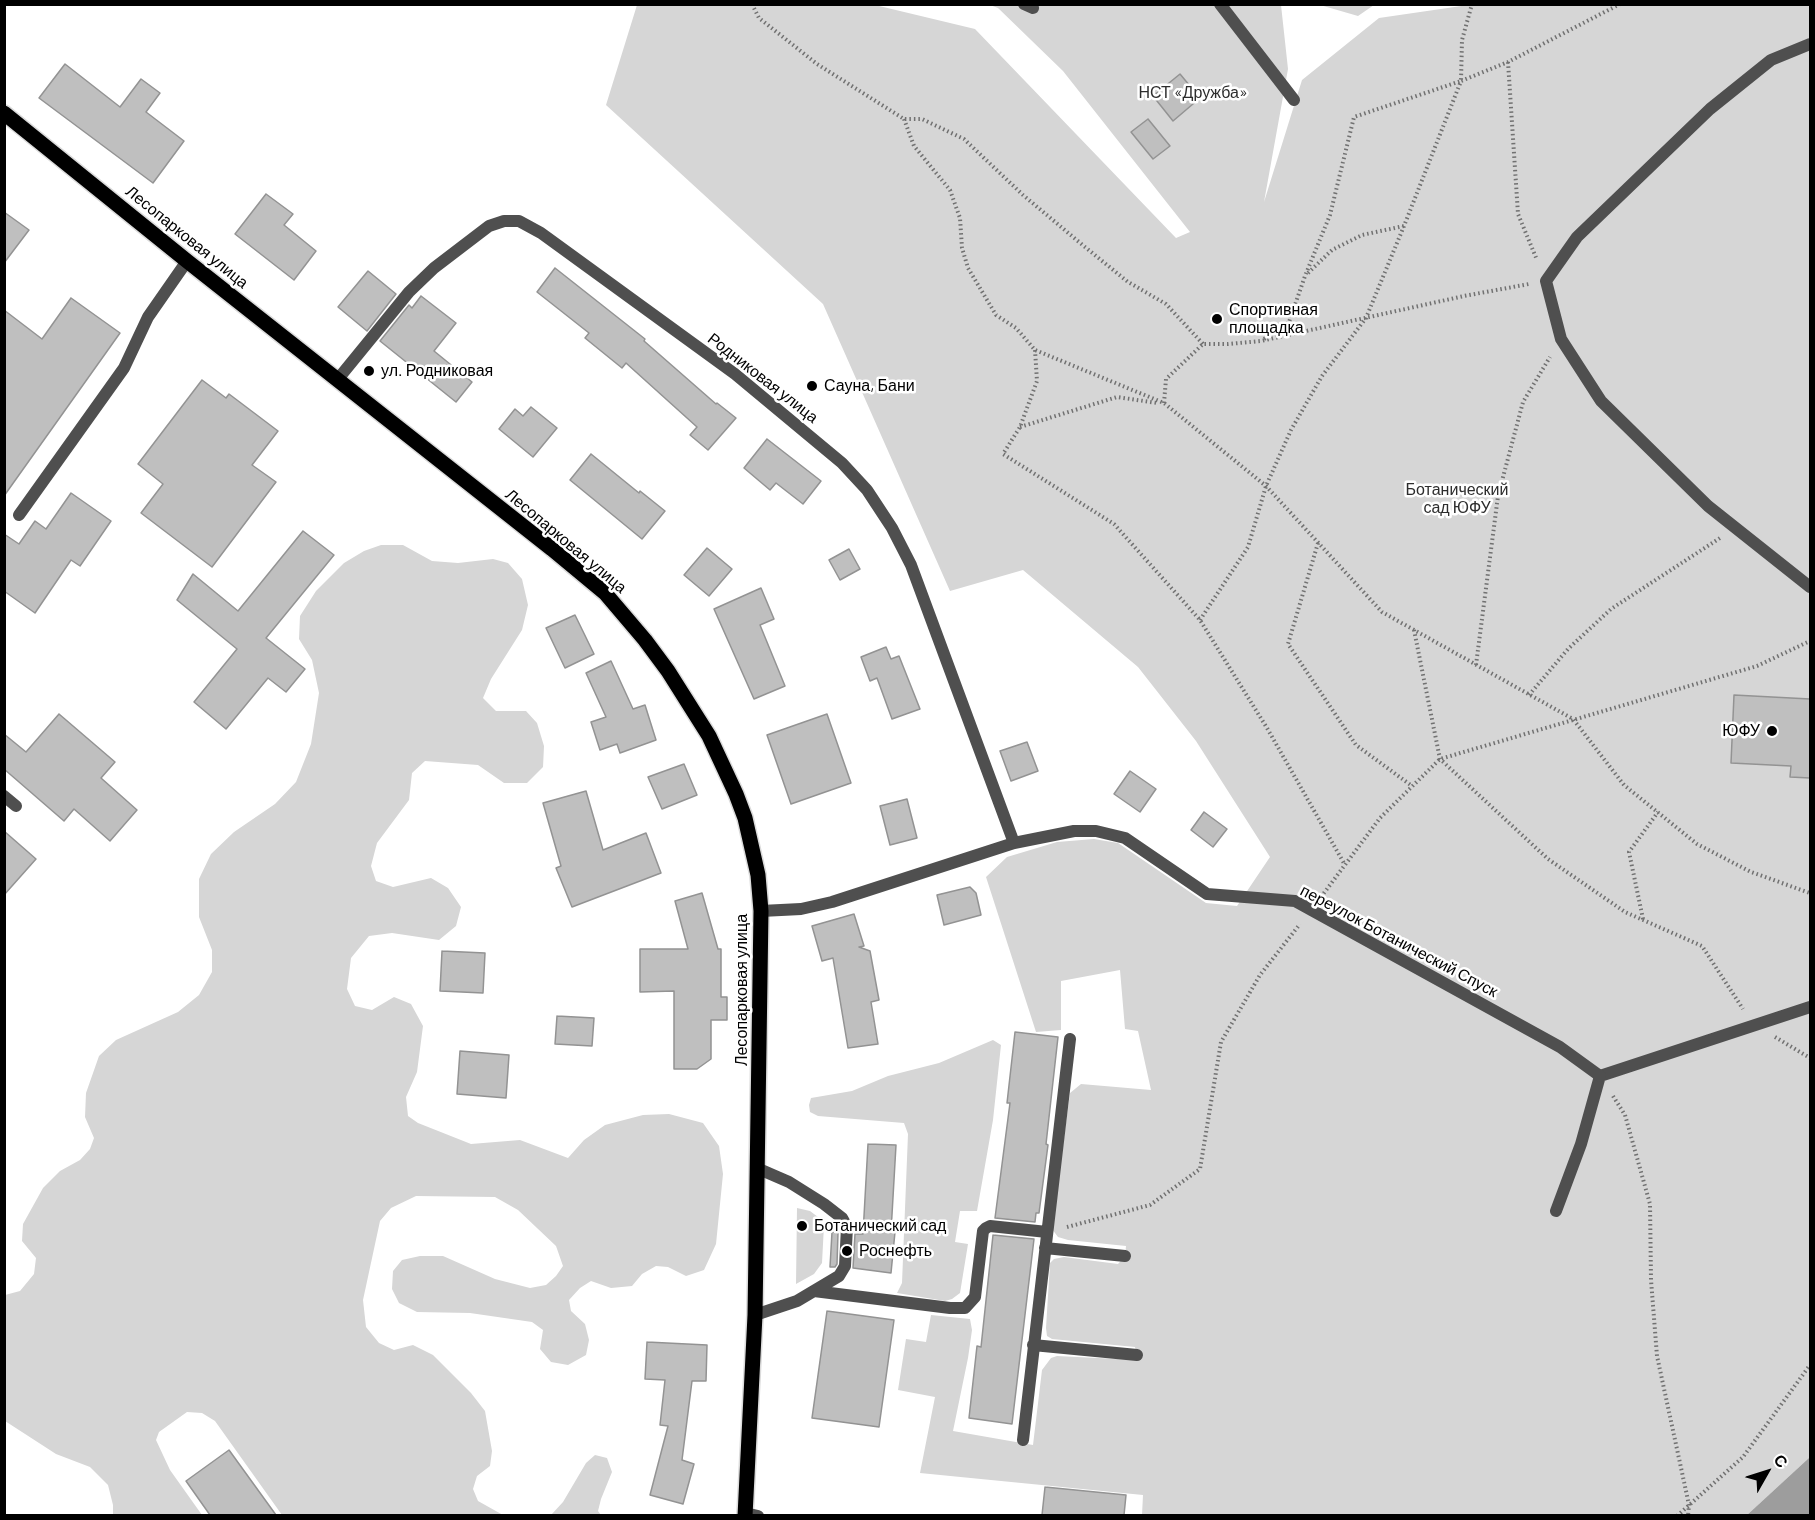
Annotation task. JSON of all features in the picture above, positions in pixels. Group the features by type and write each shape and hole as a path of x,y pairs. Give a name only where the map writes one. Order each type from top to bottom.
{"main road":[{"name":"Лесопарковая улица","path":"4,113 605,593 668,671 709,736 736,794 752,843 761,911 759,1168 749,1514"}],"street":[{"path":"1220,4 1294,100"},
{"path":"1810,44 1771,60 1710,109 1576,237 1546,281 1561,339 1601,401 1708,506 1810,587"},
{"name":"Родниковая улица","path":"338,379 386,318 410,292 434,268 489,226 504,221 519,221 541,233 735,374 842,463 867,490 892,528 911,565 1014,843"},
{"path":"19,515 124,368 148,316 187,261"},
{"path":"4,796 16,806"},
{"name":"переулок Ботанический Спуск","path":"761,911 801,909 832,902 1014,843 1074,831 1096,831 1125,838 1207,894 1295,902 1560,1047 1600,1076"},
{"path":"1556,1211 1581,1144 1600,1076 1810,1007"},
{"path":"1023,1440 1070,1039"},
{"path":"755,1315 797,1301 839,1276 845,1266 847,1227 842,1218 824,1204 789,1182 759,1168"},
{"path":"814,1291 965,1308 975,1297 983,1231 986,1228 990,1226 1047,1232"},
{"path":"1045,1248 1125,1256"},
{"path":"1034,1345 1137,1355"}],"path":[{"path":"752,4 759,18 817,64 904,119 922,119 964,140 1023,195 1128,282 1166,304 1203,344"},
{"path":"1200,620 1248,547 1266,486 1291,430 1322,376 1366,318 1461,81 1462,40 1472,4"},
{"path":"1261,341 1289,322 1330,215 1354,117 1461,81 1508,62 1620,4"},
{"path":"1164,403 1166,380 1203,344 1261,341 1546,281 1518,214 1508,62"},
{"path":"904,119 914,146 950,190 960,218 968,268 996,315 1017,328 1035,350 1164,403 1266,486 1382,612 1573,719 1624,785 1697,844 1751,872 1810,893"},
{"path":"1305,276 1332,250 1362,235 1404,226"},
{"path":"1476,665 1501,486 1523,402 1561,339"},
{"path":"1035,350 1037,381 1020,427 1003,454 1114,524 1200,620 1267,728 1345,865"},
{"path":"1020,427 1117,398 1164,403"},
{"path":"1529,695 1568,649 1611,609 1736,527"},
{"path":"1319,543 1288,644 1356,745 1412,786"},
{"path":"1414,630 1440,759 1548,859 1625,912 1702,946 1753,1025 1810,1058"},
{"path":"1047,1232 1150,1205 1200,1169 1221,1042 1260,975 1380,818 1440,759 1757,666 1810,641"},
{"path":"1643,920 1629,852 1658,812"},
{"path":"1600,1076 1625,1115 1650,1204 1657,1356 1689,1505 1688,1515"},
{"path":"1677,1515 1743,1457 1810,1365"}],"green space":[{"name":"Ботанический сад ЮФУ","path":"1475,4 1810,5 1810,1457 1747,1515 1142,1515 1143,1495 920,1473 935,1397 898,1390 906,1339 926,1342 931,1315 970,1319 972,1330 968,1358 953,1431 1033,1445 1042,1370 1051,1358 1057,1356 1138,1360 1135,1347 1052,1339 1047,1336 1046,1328 1050,1263 1054,1259 1064,1257 1118,1264 1125,1256 1126,1246 1068,1240 1058,1237 1052,1229 1070,1093 1081,1084 1151,1090 1138,1031 1125,1029 1120,970 1061,981 1061,1030 1036,1032 986,877 1007,857 1057,842 1094,839 1118,843 1206,903 1237,906 1270,857 1196,741 1138,667 1023,570 950,591 823,304 606,105 637,5 875,5 975,29 1176,238 1190,232 1063,71 998,8 990,5 1281,5 1288,69 1264,202 1302,80 1379,18"},
{"path":"1320,5 1374,5 1358,16"},
{"path":"381,545 403,545 432,561 458,563 493,559 508,563 522,579 528,605 522,630 491,679 483,698 496,711 526,711 537,723 544,746 543,767 527,783 504,783 478,765 425,761 412,773 409,800 377,843 371,866 376,881 393,887 431,878 448,888 461,907 456,926 439,940 392,933 369,936 351,958 347,989 355,1006 372,1010 394,997 411,1004 423,1026 417,1072 406,1097 408,1116 418,1123 471,1144 520,1140 568,1158 584,1140 605,1125 643,1115 669,1114 703,1123 719,1146 723,1174 716,1244 704,1270 686,1276 668,1267 656,1266 642,1274 632,1286 611,1288 591,1281 580,1288 569,1300 571,1311 585,1324 589,1340 586,1355 568,1365 551,1362 540,1349 543,1330 532,1322 470,1313 417,1312 399,1303 392,1289 393,1271 402,1260 420,1256 443,1256 495,1279 530,1288 546,1285 563,1266 556,1246 518,1210 495,1197 416,1196 391,1208 380,1221 363,1300 366,1327 379,1343 394,1350 413,1345 433,1355 471,1393 485,1411 492,1451 490,1466 477,1476 473,1489 478,1501 503,1515 282,1515 215,1421 202,1413 187,1412 159,1432 156,1440 170,1470 202,1515 113,1515 108,1485 90,1467 56,1454 5,1421 5,1295 20,1291 34,1274 36,1258 22,1241 23,1224 43,1188 60,1171 80,1160 90,1149 94,1138 85,1117 86,1093 99,1056 116,1040 178,1012 199,995 212,972 212,950 199,917 199,879 211,854 234,832 275,804 296,782 311,744 319,693 312,660 299,639 300,616 316,591 344,563 364,551"},
{"path":"993,1040 1001,1045 993,1120 977,1211 960,1211 955,1242 968,1244 960,1293 945,1301 897,1293 902,1283 908,1134 904,1123 818,1116 810,1112 811,1098 852,1091 888,1076 939,1063"},
{"path":"797,1208 810,1211 824,1225 822,1263 814,1274 796,1284"},
{"path":"595,1455 607,1458 612,1472 601,1499 598,1511 601,1515 551,1515 563,1502 586,1463"}],"shaded area":[{"path":"1810,1457 1810,1515 1747,1515"}],"building":[{"path":"65,64 120,107 141,79 160,93 146,112 184,141 153,183 39,98"},
{"path":"1180,74 1200,98 1173,121 1153,96"},
{"path":"1148,119 1170,146 1153,159 1131,132"},
{"path":"266,194 293,214 284,225 316,251 294,280 235,234"},
{"path":"4,212 29,230 4,263"},
{"path":"555,268 645,339 644,341 716,404 736,418 708,450 690,435 697,427 626,363 622,368 585,338 589,333 537,292"},
{"path":"368,271 396,294 367,331 338,307"},
{"path":"421,296 456,323 434,351 472,382 456,402 380,341 409,305 412,308"},
{"path":"71,298 120,333 4,496 4,310 42,339"},
{"path":"202,380 226,398 229,394 278,431 252,465 276,482 212,567 141,513 163,484 138,464"},
{"path":"531,407 557,428 533,457 499,429 515,409 523,416"},
{"path":"767,439 821,481 803,504 776,483 770,490 744,468"},
{"path":"591,454 665,511 642,539 570,480"},
{"path":"71,493 111,521 80,566 71,560 35,613 4,591 4,534 19,544 35,521 46,529"},
{"path":"303,531 334,555 266,638 305,669 286,692 268,678 226,729 194,702 237,649 177,600 193,574 238,611"},
{"path":"707,548 732,569 709,596 684,575"},
{"path":"849,549 860,569 840,580 829,560"},
{"path":"761,588 774,619 760,625 785,686 754,699 714,609"},
{"path":"575,615 594,654 565,668 546,628"},
{"path":"886,647 891,659 899,656 920,709 892,719 877,678 870,681 861,657"},
{"path":"611,661 633,709 645,705 656,740 620,753 617,744 600,750 591,722 606,717 586,673"},
{"name":"ЮФУ","path":"1734,695 1810,699 1810,778 1790,777 1791,766 1731,763"},
{"path":"59,714 115,762 101,778 137,810 110,841 74,809 64,821 4,769 4,734 26,752"},
{"path":"827,714 851,783 791,804 767,735"},
{"path":"1027,742 1038,771 1011,781 1000,751"},
{"path":"684,764 697,795 662,809 648,777"},
{"path":"1130,771 1156,789 1140,812 1114,794"},
{"path":"586,791 603,850 646,833 661,873 572,907 556,868 561,866 543,803"},
{"path":"907,799 917,838 890,845 880,806"},
{"path":"1204,812 1227,829 1213,847 1191,830"},
{"path":"4,831 36,859 4,895"},
{"path":"970,887 976,893 981,915 944,925 937,895"},
{"path":"702,893 718,949 721,949 721,997 727,997 727,1020 711,1020 711,1059 697,1069 674,1069 674,991 640,992 640,949 688,949 675,901"},
{"path":"854,914 864,946 859,947 870,951 879,1000 871,1002 878,1044 848,1048 833,958 822,961 812,926"},
{"path":"442,951 485,953 483,993 440,991"},
{"path":"557,1016 594,1018 592,1046 555,1044"},
{"path":"1015,1032 1058,1037 1046,1144 1048,1145 1039,1213 1036,1213 1035,1222 995,1218 1010,1103 1007,1103"},
{"path":"460,1051 509,1055 506,1098 457,1094"},
{"path":"868,1144 896,1145 891,1232 895,1232 891,1273 853,1268 855,1234 863,1234"},
{"path":"832,1232 838,1233 835,1267 830,1267"},
{"path":"993,1235 1034,1239 1012,1424 969,1418 977,1346 981,1347"},
{"path":"827,1311 894,1320 879,1427 812,1418"},
{"path":"647,1342 707,1345 706,1381 692,1381 682,1460 694,1464 683,1504 650,1495 668,1426 660,1425 665,1380 645,1379"},
{"path":"229,1450 276,1515 210,1515 186,1481"},
{"path":"1045,1487 1126,1495 1124,1515 1042,1515"}],"place":[{"name":"Спортивная площадка","path":"1217,319"},
{"name":"ул. Родниковая","path":"369,371"},
{"name":"Сауна, Бани","path":"812,386"},
{"name":"ЮФУ","path":"1772,731"},
{"name":"Ботанический сад","path":"802,1226"},
{"name":"Роснефть","path":"847,1251"}],"park label":[{"name":"НСТ «Дружба»","path":"1193,93"}]}
